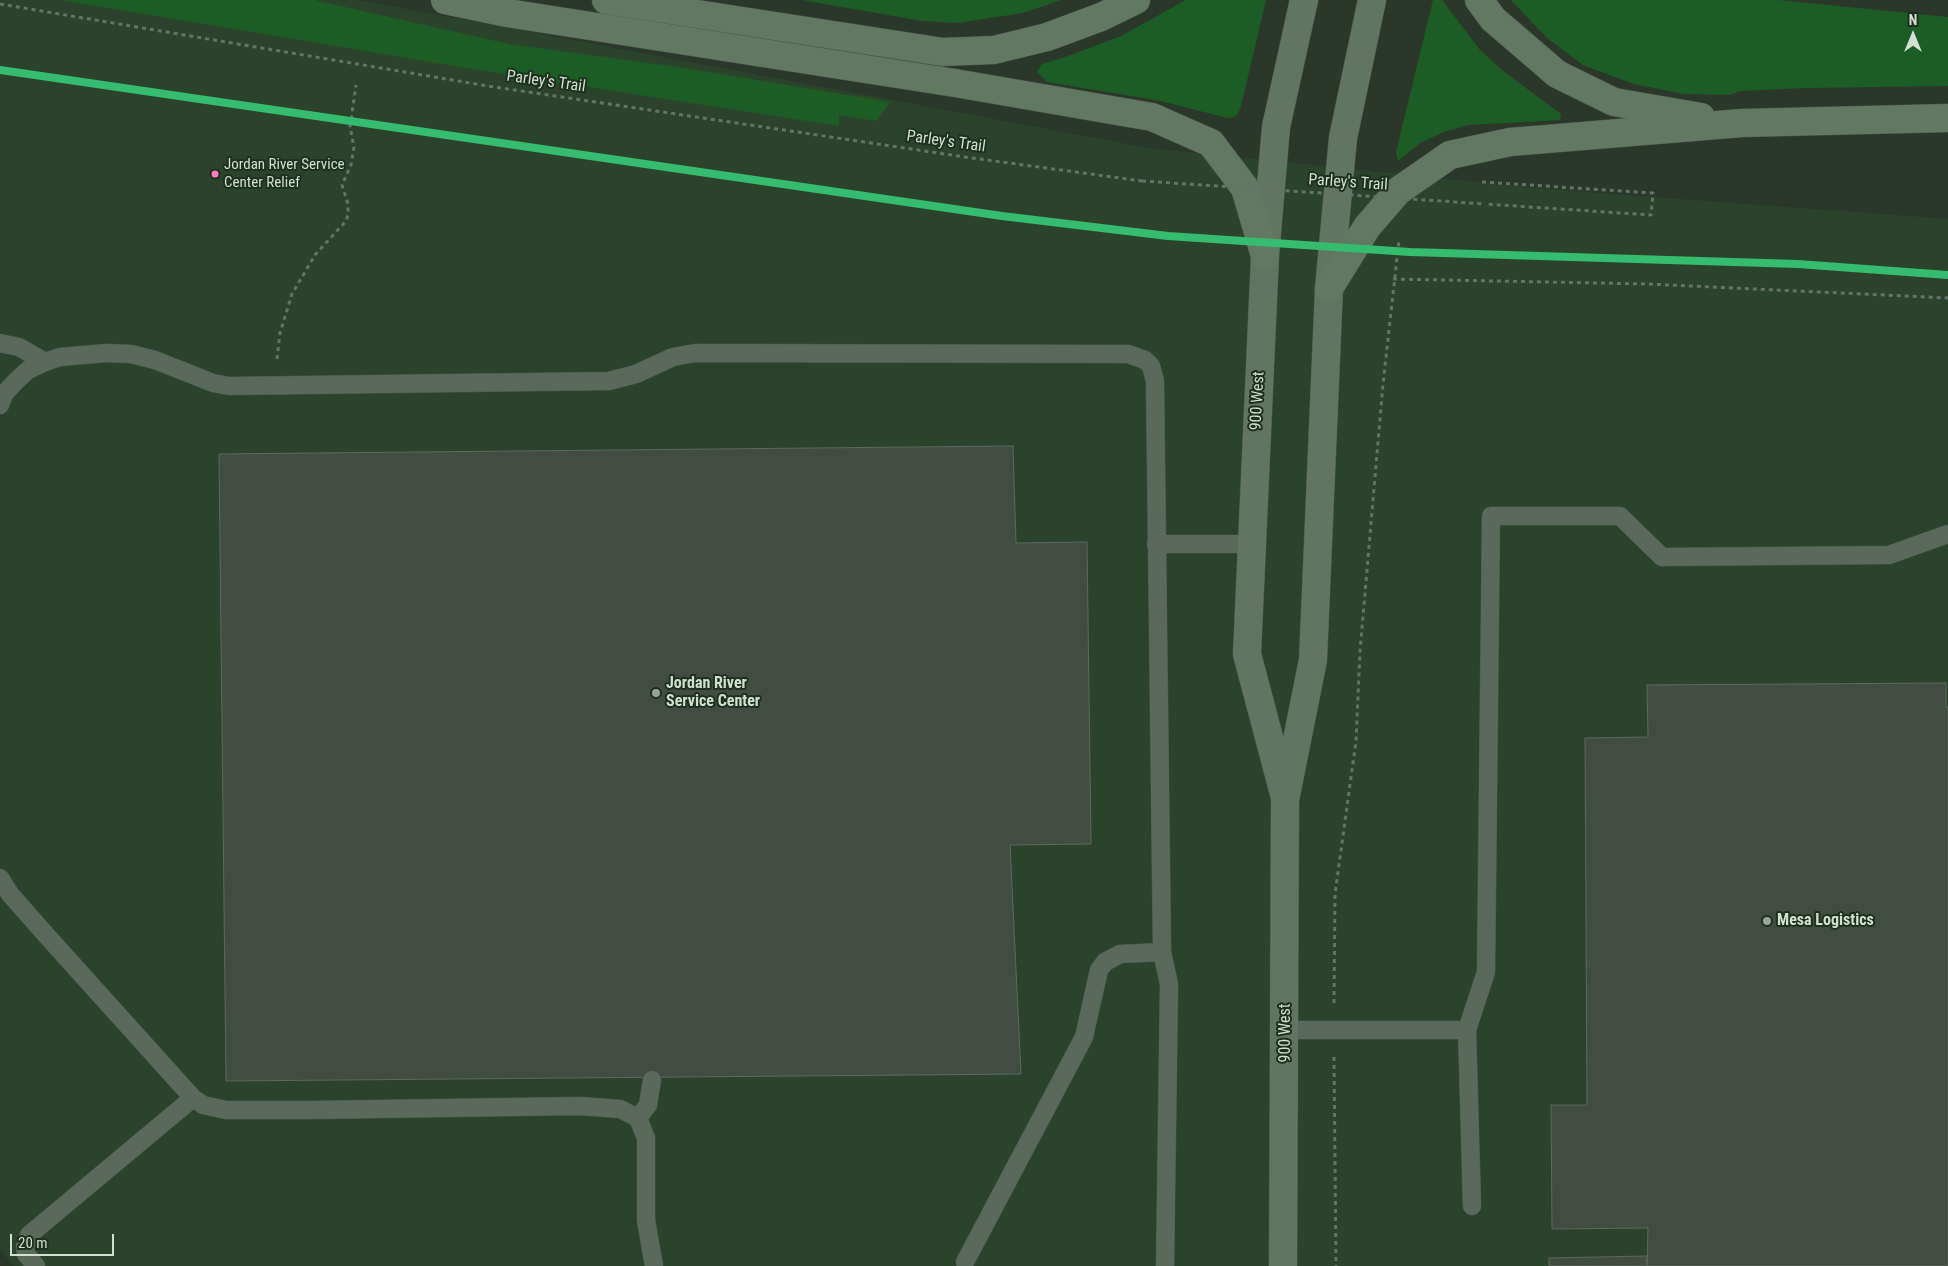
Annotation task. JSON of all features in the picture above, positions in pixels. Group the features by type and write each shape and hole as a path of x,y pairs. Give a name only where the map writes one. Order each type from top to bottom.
{"highway":[{"path":"445,0 507,13 1152,116 1211,144 1245,188 1264,256"},
{"path":"606,0 943,52 994,50 1047,37 1101,17 1136,0"},
{"path":"1479,0 1492,18 1557,74 1614,102 1742,123"},
{"path":"1330,288 1367,227 1398,191 1450,155 1510,142 1742,123 1948,118"}],"main road":[{"name":"900 West","path":"1286,800 1247,654 1264,256 1276,127 1304,0"},
{"name":"900 West","path":"1284,1266 1286,800 1313,660 1330,288 1343,138 1372,0"}],"lane":[{"path":"0,343 19,347 46,362"},
{"path":"0,405 4,394 28,370 46,362 84,354 131,354 155,360 221,385 609,381 636,374 673,357 695,353 1128,354 1145,360 1151,366 1155,381 1162,952 1170,984 1165,1266"},
{"path":"1472,1206 1467,1030 1486,972 1491,516 1620,516 1662,557 1889,555 1948,534"},
{"path":"1156,544 1252,544"},
{"path":"0,878 10,894 193,1098 203,1104 226,1110 580,1106 620,1108 638,1118 646,1138 646,1220 654,1266"},
{"path":"964,1262 1084,1037 1099,970 1104,962 1120,954 1162,952"},
{"path":"1286,1030 1467,1030"},
{"path":"638,1118 648,1104 652,1080"},
{"path":"36,1266 26,1254 25,1247 29,1235 193,1098"}],"path":[{"name":"Parley's Trail","path":"0,4 488,86 965,157 1142,181 1651,214 1653,193 1479,182"},
{"path":"275,385 280,333 292,294 315,255 346,221 348,215 348,204 342,185 351,165 354,148 350,127 356,85"},
{"path":"1336,1266 1335,894 1356,741 1361,642 1393,279 1399,235"},
{"path":"1393,279 1648,284 1948,298"}],"shaded area":[{"path":"0,0 359,0 1149,148 1545,189 1948,219 1948,1266 14,1266 0,1250"}],"green space":[{"path":"61,0 314,0 509,44 685,68 890,102 876,121 839,115 839,126 466,68"},
{"path":"802,0 1061,0 1023,13 957,23 922,21"},
{"path":"1186,0 1266,0 1241,106 1238,114 1234,117 1227,118 1161,101 1047,82 1037,72 1042,64 1121,36"},
{"path":"1433,0 1442,0 1480,50 1503,71 1561,114 1560,120 1468,125 1444,132 1420,143 1398,161 1396,152"},
{"path":"1511,0 1778,0 1948,17 1948,86 1805,88 1740,91 1729,95 1684,94 1634,84 1583,65 1547,38"}],"building":[{"name":"Jordan River Service Center","path":"1013,446 1016,543 1087,542 1091,844 1010,845 1021,1074 226,1081 219,454"},
{"name":"Mesa Logistics","path":"1946,683 1946,707 1948,707 1948,1266 1647,1266 1648,1228 1552,1229 1551,1105 1587,1105 1585,738 1648,737 1647,685"},
{"path":"1647,1256 1647,1266 1549,1266 1549,1258"}],"transit line":[{"path":"0,70 1002,216 1168,236 1410,252 1798,264 1948,275"}],"place":[{"name":"Jordan River Service Center Relief","path":"215,174"},
{"name":"Jordan River Service Center","path":"656,693"},
{"name":"Mesa Logistics","path":"1767,921"}]}
